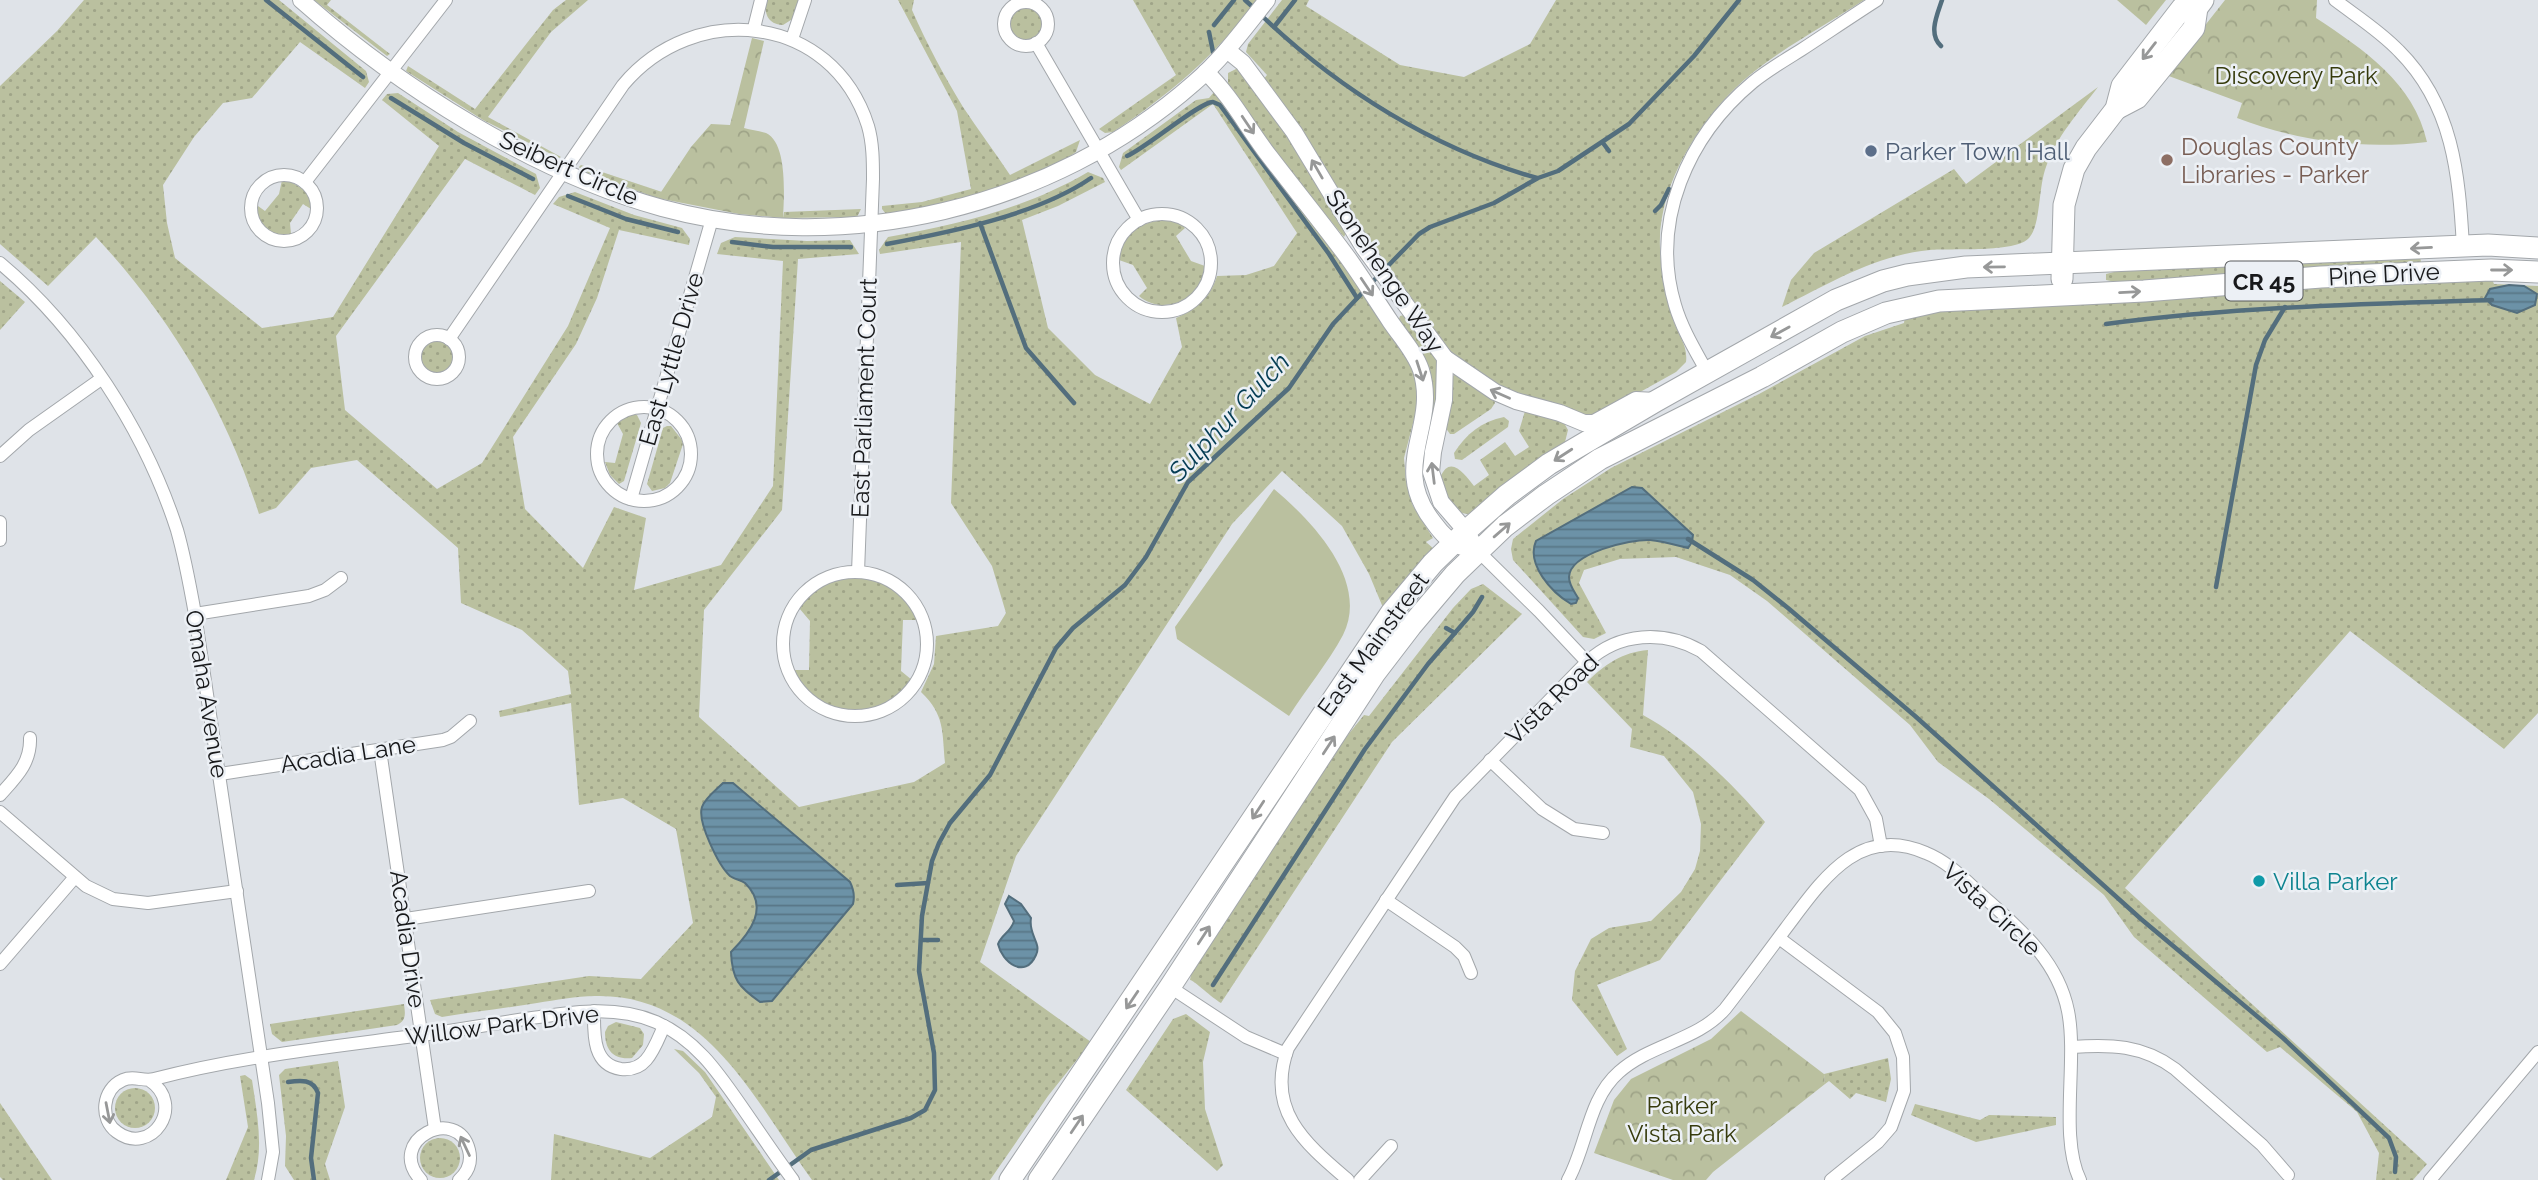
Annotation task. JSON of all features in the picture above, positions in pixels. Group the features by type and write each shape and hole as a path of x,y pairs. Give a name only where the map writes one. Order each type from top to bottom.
{"main road":[{"path":"2062,295 2064,205 2070,180 2082,153 2116,109 2122,86 2182,9 2200,4"},
{"name":"Pine Drive","path":"2062,264 2503,245 2538,248"},
{"name":"East Mainstreet","path":"1010,1180 1373,637 1412,587 1459,537 1507,495 1556,460 1836,300 1883,281 1907,275 1966,267 2062,264"},
{"name":"Pine Drive","path":"2062,295 2360,275 2491,270 2538,272"},
{"name":"East Mainstreet","path":"1039,1180 1170,987 1375,673 1411,625 1478,551 1528,509 1600,459 1762,377 1856,325 1900,309 1939,301 2062,295"}],"street":[{"name":"Seibert Circle","path":"301,0 391,70 489,132 564,172 626,197 712,219 801,227 870,223 935,213 991,198 1042,179 1098,150 1158,111 1206,72 1267,0"},
{"path":"305,182 446,0"},
{"path":"754,28 761,0"},
{"path":"792,39 805,0"},
{"path":"1707,372 1686,333 1671,286 1669,226 1674,198 1684,170 1697,146 1716,121 1754,81 1877,0"},
{"path":"2335,0 2397,48 2436,102 2455,158 2463,247"},
{"name":"East Parliament Court","path":"449,339 623,85 645,61 676,42 698,33 731,28 754,28 792,39 818,55 839,74 856,98 870,135 873,167 858,572"},
{"path":"1036,43 1139,220"},
{"name":"Stonehenge Way","path":"1232,43 1294,132 1364,248 1445,358 1444,400 1431,471 1441,502 1459,537"},
{"name":"Stonehenge Way","path":"1206,72 1226,94 1267,154 1350,261 1415,357 1423,376 1425,397 1414,455 1415,490 1426,513 1478,551 1587,662"},
{"path":"283,175 305,182 317,202 316,219 312,226 300,237 285,241 269,238 262,233 253,220 251,205 261,184 283,175"},
{"path":"1155,215 1171,215 1194,226 1204,239 1210,255 1208,279 1199,294 1186,305 1170,311 1145,309 1130,300 1119,287 1114,271 1116,245 1126,231 1139,220 1155,215"},
{"name":"East Lyttle Drive","path":"631,499 712,219"},
{"name":"Omaha Avenue","path":"0,263 52,312 101,379 135,434 165,498 183,551 220,774 261,1058 273,1159 268,1180"},
{"path":"1445,358 1495,392 1584,423 1594,423 1636,400 1656,401"},
{"path":"0,456 29,430 101,379"},
{"path":"638,407 657,409 674,418 686,433 690,452 687,471 676,487 660,497 650,500 631,499 614,489 602,474 597,455 598,445 605,427 619,414 638,407"},
{"path":"0,522 0,540"},
{"path":"858,572 883,577 899,586 911,598 924,622 927,648 917,682 900,701 876,714 850,717 833,714 818,707 799,691 787,669 782,645 787,620 794,605 805,592 825,578 858,572"},
{"path":"195,614 309,596 325,590 341,578"},
{"name":"Vista Road","path":"1286,1054 1446,809 1490,760 1587,662 1606,648 1640,637 1672,639 1702,650 1860,790 1875,818 1881,846"},
{"name":"Acadia Lane","path":"220,774 451,737 470,722"},
{"path":"0,795 24,766 29,754 30,738"},
{"name":"Acadia Drive","path":"380,750 435,1129"},
{"path":"1490,760 1526,797 1548,813 1581,832 1603,833"},
{"path":"0,811 93,891 129,902 148,903 237,891"},
{"path":"1568,1180 1596,1106 1612,1079 1630,1064 1714,1021 1833,869 1855,854 1881,846"},
{"name":"Vista Circle","path":"1881,846 1911,848 1936,857 2034,943 2049,964 2065,1001 2072,1046 2071,1143 2075,1170 2080,1180"},
{"path":"0,964 75,877"},
{"path":"405,919 589,891"},
{"path":"1386,900 1455,947 1464,956 1471,973"},
{"path":"1779,938 1878,1012 1895,1033 1903,1057 1904,1091 1891,1127 1878,1142 1831,1180"},
{"path":"1170,987 1247,1037 1286,1054 1284,1094 1292,1123 1305,1142 1348,1180"},
{"path":"594,1011 595,1040 599,1054 608,1064 621,1069 635,1068 648,1058 664,1026"},
{"name":"Willow Park Drive","path":"149,1080 261,1058 422,1035 594,1011 627,1013 664,1026 692,1044 712,1064 793,1180"},
{"path":"2072,1046 2123,1046 2167,1063 2262,1145 2288,1175"},
{"path":"2430,1180 2538,1052"},
{"path":"137,1077 149,1080 158,1087 164,1098 166,1109 163,1120 156,1130 147,1136 124,1136 113,1129 106,1118 106,1098 113,1087 124,1079 137,1077"},
{"path":"421,1180 412,1167 411,1153 422,1134 435,1129 454,1131 468,1146 469,1165 460,1180"},
{"path":"1360,1180 1391,1146"}],"green space":[{"path":"84,0 279,0 366,71 369,82 365,88 300,42 252,98 223,103 194,137 163,185 167,223 175,258 262,328 333,317 439,146 382,100 387,94 398,93 458,132 536,174 540,188 535,195 465,159 336,336 345,410 437,489 482,463 568,326 610,228 553,204 559,197 575,192 634,215 682,228 690,239 689,245 619,230 597,298 576,344 513,437 525,509 583,568 614,507 646,518 634,590 721,565 773,486 783,261 717,254 721,243 735,237 807,241 850,240 859,254 798,259 782,510 704,610 699,717 799,807 914,782 945,763 941,724 929,700 921,692 934,664 936,636 998,626 1006,613 992,566 951,503 961,242 880,254 879,250 888,237 991,214 1041,196 1088,172 1103,178 1105,182 1058,206 1022,220 1048,328 1095,375 1150,404 1182,347 1176,318 1202,302 1211,291 1217,276 1246,275 1274,266 1297,233 1213,104 1121,170 1119,167 1123,153 1196,100 1209,98 1214,92 1219,96 1345,263 1409,357 1417,379 1417,408 1404,458 1406,481 1413,506 1433,538 1426,542 1434,549 1384,610 1369,574 1342,526 1282,471 1232,524 1016,856 980,962 1091,1042 1048,1096 990,1180 812,1180 748,1087 724,1058 698,1033 668,1013 634,1000 595,996 442,1017 435,1014 430,1000 589,976 641,979 693,923 676,829 623,798 579,805 571,703 500,717 499,711 571,694 568,671 522,630 461,603 458,548 357,460 311,468 276,508 259,514 230,438 193,366 148,299 96,237 48,286 0,244 0,86 57,31"},
{"path":"314,0 331,0 327,5 390,54 387,56"},
{"path":"566,0 588,0 551,32 488,117 561,157 559,158 483,120 406,71 408,66 475,109 553,10"},
{"path":"765,0 801,0 794,18 783,25 770,20"},
{"path":"898,0 914,0 912,10 942,72 1010,175 1080,140 1076,152 1056,165 1009,185 959,199 886,214 882,206 922,202 971,189 957,111"},
{"path":"1133,0 1257,0 1209,56 1173,88 1113,132 1105,133 1099,129 1176,75"},
{"path":"1282,0 1309,0 1306,6 1400,65 1464,77 1530,44 1556,0 1864,0 1757,69 1727,96 1697,135 1673,179 1661,225 1660,248 1664,285 1684,346 1686,362 1676,372 1599,415 1591,416 1506,392 1448,351 1410,303 1263,80 1267,75 1246,52 1248,44"},
{"path":"2117,0 2166,0 2146,25"},
{"name":"Discovery Park","path":"2225,0 2317,0 2316,18 2368,55 2399,85 2411,102 2427,142 2354,144 2283,133 2237,118 2242,103 2166,75"},
{"path":"1026,6 1038,11 1043,23 1038,35 1026,40 1014,35 1009,23 1014,11"},
{"path":"752,38 764,41 744,128 766,133 778,148 783,172 783,218 739,214 657,198 691,147 711,124 730,125"},
{"path":"1238,68 1295,144 1346,233 1344,237 1287,168 1228,84 1228,73"},
{"path":"2098,87 2069,125 2050,156 2043,176 2036,224 2029,238 2022,243 1997,248 1930,250 1891,258 1854,271 1782,307 1791,280 1814,253 1954,169 1966,184"},
{"path":"581,165 662,192 657,198 582,171 579,167"},
{"path":"286,179 306,191 313,206 311,209 303,204 290,223 291,234 284,236 267,230 256,209 258,206 265,211 279,194 282,180"},
{"path":"861,209 857,217 783,218 784,212"},
{"path":"1152,222 1179,222 1185,228 1176,236 1191,261 1205,266 1198,288 1190,296 1181,301 1159,305 1139,296 1147,288 1133,265 1119,260 1120,250 1128,235 1135,229"},
{"path":"2420,256 2421,262 2384,266 2120,283 2106,280 2106,274 2122,270"},
{"path":"2491,277 2494,284 2538,286 2538,713 2504,749 2350,631 2125,888 2427,1164 2413,1180 2376,1180 2379,1153 2357,1112 2280,1047 2267,1052 2134,937 2104,895 1989,799 1938,762 1910,725 1767,601 1730,575 1676,557 1620,559 1584,570 1579,583 1606,633 1594,639 1583,637 1513,560 1513,539 1563,499 1611,468 1759,394 1865,336 1904,323 1905,316 1929,311"},
{"path":"0,281 25,302 0,330"},
{"path":"1404,315 1437,359 1440,384 1431,424 1431,388 1398,322 1400,316"},
{"path":"437,340 449,345 454,357 449,369 437,374 425,369 420,357 425,345"},
{"path":"1456,374 1494,399 1495,403 1491,409 1450,434 1445,427 1450,378"},
{"path":"1525,411 1563,421 1568,430 1565,442 1469,514 1456,510 1446,497 1440,478 1444,471 1448,467 1457,468 1474,486 1489,475 1480,460 1505,442 1515,456 1529,447 1519,431"},
{"path":"630,415 637,415 641,423 624,481 619,484 610,475 605,462 615,463 623,434 617,423"},
{"path":"1504,417 1509,421 1508,427 1462,460 1455,459 1454,453 1469,434 1482,425"},
{"path":"671,426 683,444 670,483 665,488 652,491 647,484 663,428"},
{"path":"1274,489 1320,535 1343,574 1349,594 1349,615 1343,635 1289,716 1177,639 1175,627"},
{"path":"850,577 870,579 890,586 907,599 917,616 916,620 903,620 901,671 912,680 898,696 872,710 846,711 820,702 810,695 794,674 795,670 809,670 810,621 799,608 800,605 822,586"},
{"path":"1483,584 1522,614 1392,742 1221,1003 1190,980 1192,969 1343,741 1364,715 1369,716 1453,608 1471,589"},
{"path":"1648,650 1643,715 1676,736 1708,763 1765,822 1660,960 1597,985 1627,1049 1617,1056 1572,1000 1575,971 1591,939 1609,928 1651,921 1681,892 1695,869 1700,851 1701,824 1693,792 1664,756 1630,747 1632,729 1587,682 1615,660 1630,653"},
{"path":"404,1004 404,1019 397,1025 282,1042 272,1034 270,1024"},
{"name":"Parker Vista Park","path":"1741,1011 1824,1074 1825,1084 1706,1180 1673,1180 1594,1153 1614,1100 1631,1079 1711,1039"},
{"path":"1186,1014 1210,1032 1203,1062 1205,1109 1223,1165 1217,1171 1126,1090 1173,1019"},
{"path":"616,1022 640,1028 644,1034 643,1045 632,1058 620,1057 609,1049 605,1032 608,1026"},
{"path":"674,1049 683,1051 705,1072 779,1180 551,1180 554,1134 650,1158 712,1117 716,1097 699,1073"},
{"path":"1888,1058 1891,1079 1886,1102 1856,1093 1850,1099 1829,1081 1825,1084 1824,1074"},
{"path":"338,1061 345,1107 325,1164 330,1180 294,1180 285,1166 286,1136 279,1075 285,1069"},
{"path":"245,1075 252,1080 257,1118 257,1168 254,1180 226,1180 248,1127 240,1076"},
{"path":"135,1088 149,1094 155,1108 149,1122 135,1128 121,1122 115,1108 121,1094"},
{"path":"0,1103 52,1180 3,1180 0,1177"},
{"path":"1915,1104 1980,1120 1989,1115 2056,1117 2056,1125 1976,1142 1911,1115"},
{"path":"440,1138 454,1144 460,1158 454,1172 440,1178 426,1172 420,1158 426,1144"}],"water":[{"path":"2509,285 2524,286 2537,294 2535,305 2517,313 2492,305 2485,298 2490,289"},
{"path":"1632,487 1642,488 1693,535 1692,542 1688,548 1641,540 1590,554 1572,568 1569,580 1578,598 1576,603 1571,604 1549,585 1537,568 1534,559 1536,541"},
{"path":"723,783 733,783 850,882 853,890 853,904 772,1001 760,1002 753,997 738,982 733,970 731,952 745,937 757,910 752,892 745,883 730,876 720,863 703,823 703,804"},
{"path":"1009,896 1021,904 1031,918 1037,951 1026,966 1014,966 1004,957 998,944 1014,921 1005,904"}],"waterway":[{"path":"266,0 363,77"},
{"path":"1214,25 1234,0"},
{"path":"1245,0 1255,9"},
{"path":"1274,27 1295,0"},
{"name":"Sulphur Gulch","path":"1384,270 1419,234 1430,227 1494,203 1538,178 1558,171 1629,124 1694,56 1739,0"},
{"path":"1941,46 1934,30 1942,0"},
{"path":"1261,15 1322,68 1389,113 1461,151 1537,178"},
{"path":"1209,32 1213,52"},
{"path":"391,98 464,143 533,179"},
{"path":"1127,156 1197,109 1213,102 1220,105 1329,254 1357,298"},
{"path":"1603,143 1609,151"},
{"path":"887,244 965,228 1020,212 1069,191 1091,178"},
{"path":"1655,211 1669,189"},
{"path":"568,196 626,219 678,232"},
{"path":"980,223 1026,348 1074,403"},
{"path":"732,242 773,247 851,247"},
{"name":"Sulphur Gulch","path":"769,1180 811,1150 911,1118 925,1110 935,1090 934,1053 919,971 922,916 932,861 939,843 950,823 990,775 1056,648 1073,628 1125,585 1146,557 1188,482 1289,388 1333,324 1378,276"},
{"path":"2106,324 2250,310 2492,300"},
{"path":"2216,587 2256,365 2265,340 2285,307"},
{"path":"1688,539 1753,580 1788,608 1915,716 2141,919 2283,1038 2389,1138 2396,1157 2395,1172"},
{"path":"1213,985 1365,749 1482,597"},
{"path":"1446,628 1455,633"},
{"path":"897,885 928,883"},
{"path":"921,940 938,940"},
{"path":"288,1082 310,1083 318,1093 311,1158 314,1180"}],"place":[{"name":"Parker Town Hall","path":"1871,151"},
{"name":"Douglas County Libraries - Parker","path":"2167,160"},
{"name":"Villa Parker","path":"2259,881"}]}
